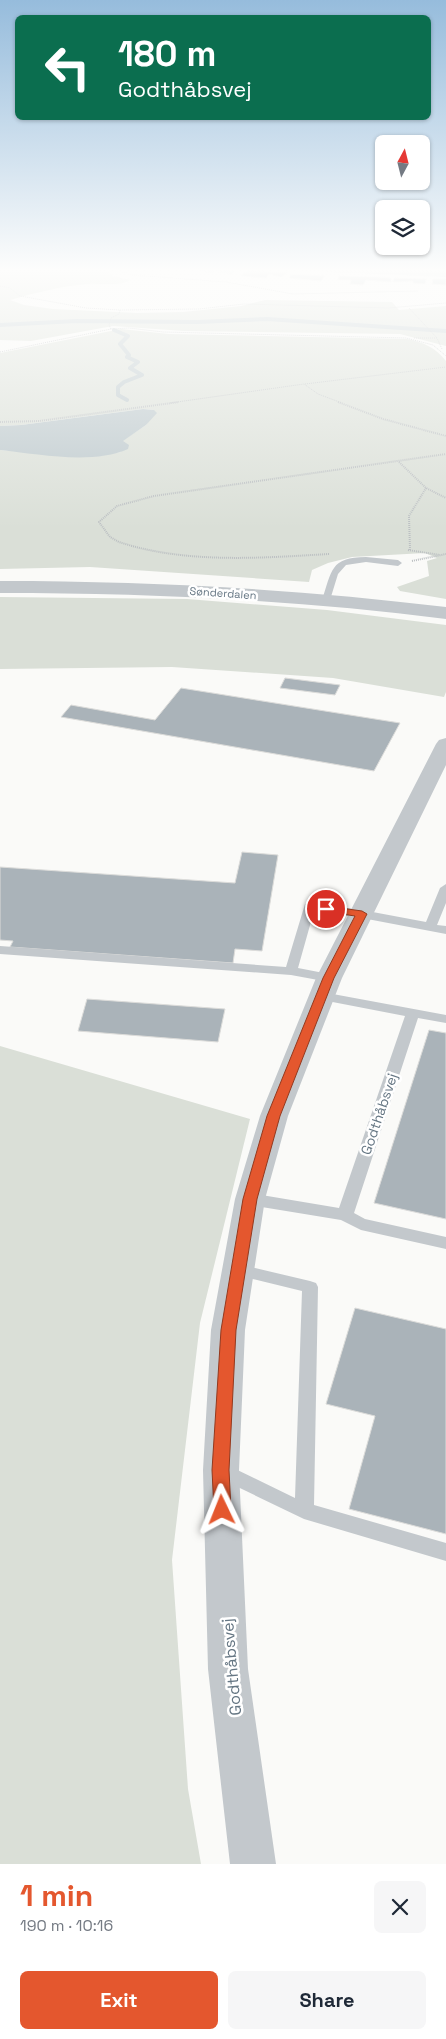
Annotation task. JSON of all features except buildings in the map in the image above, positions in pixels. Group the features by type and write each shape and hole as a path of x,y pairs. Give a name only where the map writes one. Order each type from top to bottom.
{"street":[{"name":"Sønderdalen","path":"0,587 182,590 326,600 446,613"},
{"name":"Godthåbsvej","path":"253,1864 228,1669 221,1470 228,1330 250,1199 274,1116 325,987 446,744"}],"lane":[{"path":"326,600 337,567 343,562 354,560 398,563"},
{"path":"430,928 446,888"},
{"path":"291,971 309,907 362,914 446,930"},
{"path":"0,950 291,971 325,987 413,1013 446,1019"},
{"name":"Godthåbsvej","path":"344,1215 413,1013"},
{"path":"250,1199 344,1215 361,1224 446,1242"},
{"path":"238,1270 310,1286 304,1511"},
{"path":"221,1470 304,1511 446,1552"}],"path":[{"path":"0,422 69,418 304,384 446,367"},
{"path":"304,384 318,394 384,419 446,436"},
{"path":"332,554 253,558 195,556 147,549 119,542 109,536 99,522 107,511 121,503 154,496 446,454"},
{"path":"399,461 426,488 446,498"},
{"path":"410,550 409,516 426,488"},
{"path":"400,551 410,550 440,555"},
{"path":"398,563 446,554"}],"shaded area":[{"path":"0,355 441,355 446,361 446,599 400,591 397,587 429,576 427,561 437,558 425,553 352,557 328,563 312,570 309,582 90,567 0,569 0,450 79,457 121,452 122,441 146,425 154,410 143,409 0,426"},
{"path":"143,409 154,410 157,413 146,425 123,441 129,445 128,449 114,454 65,457 0,450 0,426"},
{"path":"0,597 187,599 327,610 446,625 446,692 444,697 333,678 172,667 0,669"},
{"path":"0,1046 250,1119 200,1323 172,1560 188,1789 201,1864 0,1864"}],"waterway":[{"path":"127,400 118,395 118,387 124,382 142,375 130,368 138,362 127,357 129,355"}],"route":[{"path":"222,1510 221,1470 228,1330 250,1199 274,1116 328,978 362,914 326,909"}]}
